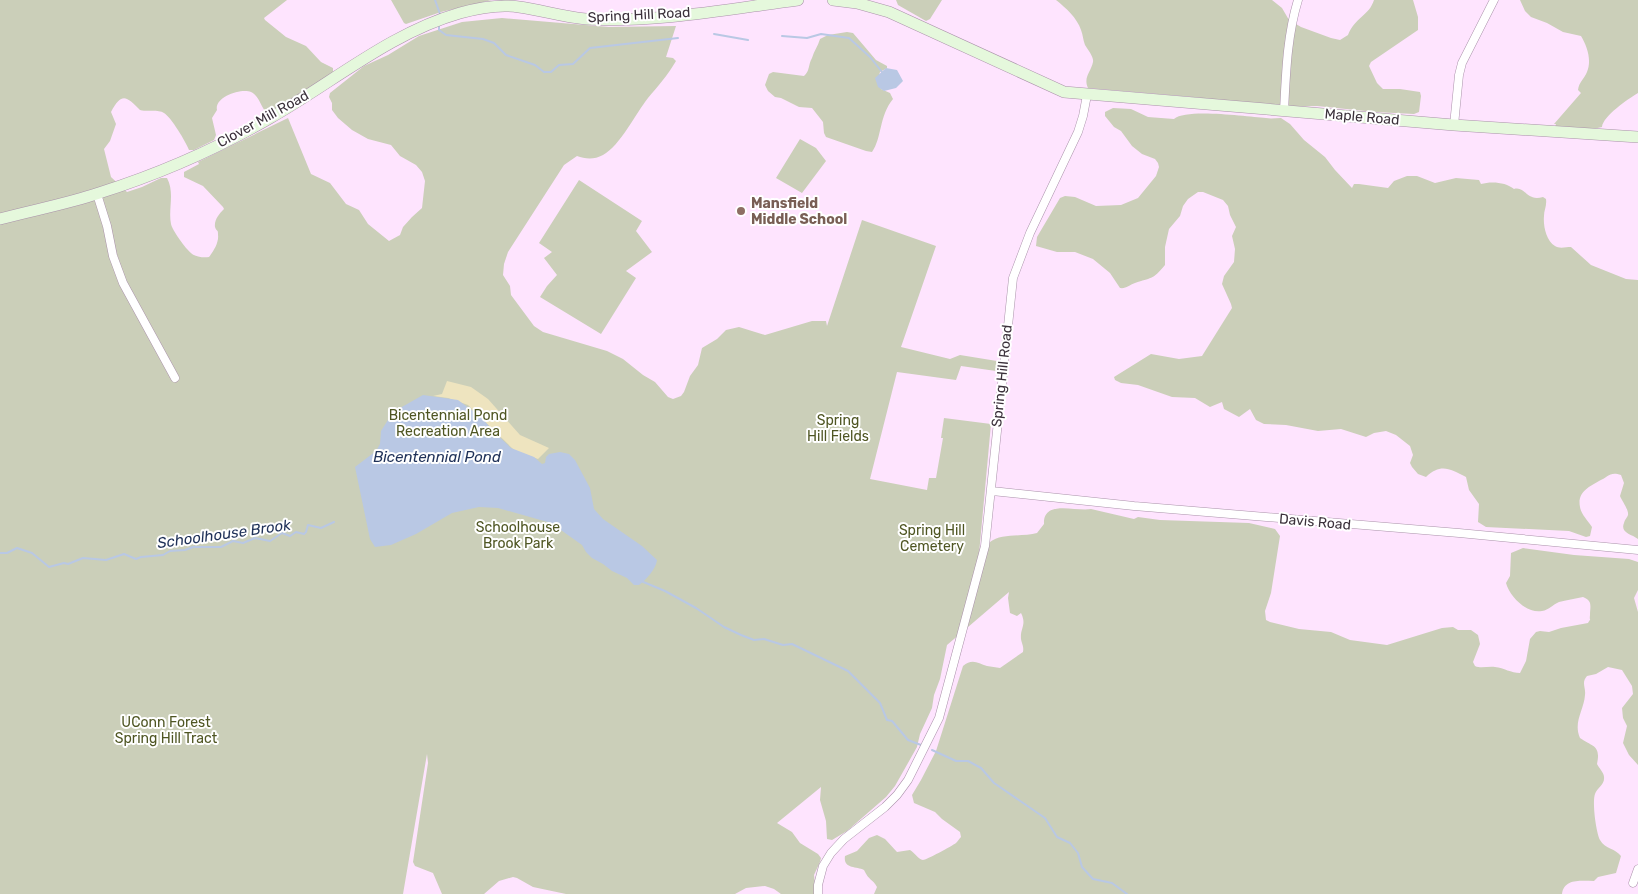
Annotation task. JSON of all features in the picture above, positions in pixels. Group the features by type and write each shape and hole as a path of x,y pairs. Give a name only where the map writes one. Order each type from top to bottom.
{"street":[{"name":"Spring Hill Road","path":"518,3 550,14 586,19 629,19 672,16 798,0"},
{"path":"833,0 857,3 889,12 1064,92 1086,95"},
{"path":"1284,111 1290,32 1298,0"},
{"path":"1454,125 1462,63 1494,0"},
{"name":"Clover Mill Road","path":"0,219 97,194 156,172 269,119 376,52 435,21 475,10 518,3"},
{"name":"Spring Hill Road","path":"818,894 818,885 823,866 831,853 844,839 896,796 908,780 939,718 985,546 1013,278 1030,233 1078,132 1083,116 1086,95"},
{"name":"Maple Road","path":"1086,95 1454,125 1638,137"},
{"path":"97,194 107,226 112,256 123,284 175,378"},
{"name":"Davis Road","path":"992,491 1134,506 1638,550"},
{"path":"1633,883 1638,869"}],"green space":[{"path":"0,0 287,0 264,18 265,20 286,37 306,46 321,62 333,68 333,73 286,103 270,113 265,111 258,98 251,92 241,91 229,95 217,105 217,110 212,118 216,135 214,140 194,150 189,150 174,124 162,112 140,110 125,98 118,101 111,112 116,124 110,141 104,149 111,177 127,192 161,178 167,178 171,189 170,218 172,227 191,253 205,257 209,257 216,246 218,232 215,222 224,209 203,186 184,177 184,172 199,164 198,162 288,118 311,174 330,183 346,204 359,210 368,224 389,241 400,235 403,227 422,208 425,181 422,172 416,165 400,156 391,145 368,139 352,130 332,110 332,103 329,97 330,93 364,66 388,55 419,36 462,22 502,18 609,27 676,26 666,57 673,58 676,61 643,104 622,137 603,155 596,158 577,156 564,165 508,252 503,275 510,286 511,295 534,326 543,332 607,351 623,359 655,382 668,397 673,399 681,396 684,392 690,376 698,365 702,348 717,339 726,330 739,327 765,335 812,321 826,321 827,326 862,220 936,246 901,347 950,359 960,355 997,361 996,371 961,366 956,380 897,372 870,479 927,490 929,478 936,478 943,438 941,438 944,418 991,424 979,554 989,543 1000,537 1037,533 1044,524 1045,516 1049,512 1062,508 1091,509 1134,519 1138,517 1160,520 1249,523 1275,529 1280,536 1271,593 1265,611 1266,620 1299,629 1331,632 1350,640 1387,645 1442,628 1453,627 1458,630 1471,630 1478,635 1480,644 1473,662 1475,666 1495,667 1520,673 1526,661 1530,639 1536,632 1549,632 1588,623 1590,620 1590,602 1583,597 1559,602 1542,611 1531,610 1525,607 1511,594 1506,583 1510,576 1511,553 1523,548 1574,555 1629,559 1638,562 1638,590 1634,598 1638,612 1638,765 1629,755 1623,743 1627,726 1623,718 1622,708 1633,694 1632,686 1622,670 1608,667 1596,674 1587,676 1584,681 1584,700 1578,727 1580,738 1597,750 1597,764 1604,775 1604,780 1595,794 1595,817 1600,840 1621,856 1616,873 1598,877 1594,881 1574,881 1566,885 1562,894 874,894 877,887 864,870 848,865 845,860 845,856 857,851 869,838 877,835 885,839 897,852 910,850 923,860 954,845 961,837 960,832 935,812 914,803 912,795 936,751 963,666 972,662 1000,668 1023,652 1021,635 1023,617 1021,613 1017,616 1010,613 1009,592 947,645 932,708 920,734 917,747 895,786 886,797 847,831 832,840 827,839 826,821 820,800 821,787 777,823 792,832 800,843 818,854 821,858 814,875 816,894 781,894 765,886 746,888 735,894 566,894 533,887 513,877 499,881 484,894 442,894 433,873 415,866 413,862 428,763 427,754 403,894 0,894"},
{"path":"391,0 492,0 441,12 406,24"},
{"path":"896,0 942,0 930,19 926,21 898,5"},
{"path":"1056,0 1272,0 1282,8 1289,20 1301,27 1340,40 1348,35 1354,24 1369,10 1374,0 1413,0 1418,17 1418,30 1371,62 1369,66 1377,83 1383,89 1420,92 1419,112 1414,114 1375,112 1317,106 1285,107 1088,88 1086,81 1093,58 1085,45 1077,21"},
{"path":"1520,0 1638,0 1638,93 1611,113 1602,127 1593,129 1555,127 1556,124 1554,124 1581,93 1578,90 1588,67 1587,49 1581,36 1563,32 1531,17 1525,11"},
{"path":"853,33 876,60 887,66 887,68 880,72 878,79 881,89 890,93 893,99 885,112 878,140 872,152 826,137 823,122 812,108 799,107 775,97 768,91 765,85 769,74 773,72 804,76 820,39 828,35"},
{"path":"1113,108 1131,109 1148,117 1174,119 1191,114 1281,118 1325,157 1352,188 1354,184 1359,184 1388,188 1394,181 1407,176 1417,176 1435,183 1456,178 1479,180 1481,184 1494,182 1503,184 1521,190 1530,196 1546,199 1544,224 1547,237 1552,244 1558,247 1571,247 1591,265 1626,279 1638,280 1638,539 1627,533 1623,526 1628,513 1620,496 1624,483 1621,475 1609,475 1588,488 1580,497 1580,507 1583,515 1592,527 1590,536 1586,537 1569,531 1486,527 1478,522 1479,504 1469,490 1466,477 1446,469 1436,470 1426,477 1418,474 1410,463 1413,455 1410,446 1396,435 1386,431 1374,433 1366,437 1341,429 1318,431 1286,425 1264,424 1256,420 1250,409 1239,417 1224,409 1222,402 1210,407 1195,398 1172,397 1138,385 1121,383 1115,380 1114,377 1151,354 1179,359 1202,356 1232,308 1222,284 1224,276 1234,262 1235,249 1232,236 1236,227 1228,206 1223,200 1203,192 1198,192 1188,199 1183,206 1180,216 1169,229 1165,247 1165,265 1151,278 1122,288 1120,288 1110,273 1093,259 1075,252 1057,252 1036,246 1037,237 1060,198 1065,196 1075,197 1096,206 1121,205 1138,198 1156,176 1159,167 1155,159 1142,154 1132,146 1121,131 1114,127 1105,116 1105,112"},
{"path":"800,139 816,148 826,161 802,193 776,178"},
{"path":"579,180 642,221 636,231 652,252 626,271 636,278 601,334 540,297 557,275 544,258 552,252 539,243"}],"sand":[{"path":"447,381 471,387 488,399 520,435 549,448 538,459 514,450 468,405 448,398 433,396 442,394"}],"water":[{"path":"886,68 897,70 903,81 896,88 884,91 878,87 875,78"},
{"name":"Bicentennial Pond","path":"423,395 458,400 482,418 511,448 534,457 542,464 545,463 546,457 549,454 560,452 569,454 575,460 590,488 594,509 603,519 642,546 657,560 650,574 639,585 634,585 627,578 592,558 582,545 551,523 498,508 479,507 452,513 416,534 391,545 375,547 370,539 355,467 376,451 380,444 381,431 393,412"}],"waterway":[{"path":"435,0 440,14"},
{"path":"439,26 439,30 446,35 483,39 494,43 506,55 535,65 544,72 551,72 559,65 573,64 590,48 678,38"},
{"path":"714,34 748,40"},
{"path":"782,36 807,38 821,34 849,38 870,57 882,72"},
{"name":"Schoolhouse Brook","path":"0,553 7,553 17,548 32,553 49,567 64,563 68,564 83,558 106,560 124,554 136,559 163,555 170,551 185,550 193,547 221,547 233,541 243,543 255,538 270,541 282,533 290,536 296,532 304,534 308,525 321,528 334,522"},
{"name":"Schoolhouse Brook","path":"641,581 665,591 696,608 724,627 741,635 754,640 764,639 783,645 792,644 848,671 880,703 887,720 892,721 908,740 921,745"},
{"name":"Schoolhouse Brook","path":"932,750 956,761 968,761 981,768 994,783 1045,818 1057,837 1070,843 1078,853 1082,867 1093,879 1112,883 1127,894"}],"place":[{"name":"Mansfield Middle School","path":"741,211"}],"park label":[{"name":"Bicentennial Pond Recreation Area","path":"448,424"},
{"name":"Spring Hill Fields","path":"838,428"},
{"name":"Schoolhouse Brook Park","path":"518,536"},
{"name":"Spring Hill Cemetery","path":"932,538"},
{"name":"UConn Forest Spring Hill Tract","path":"166,730"}]}
